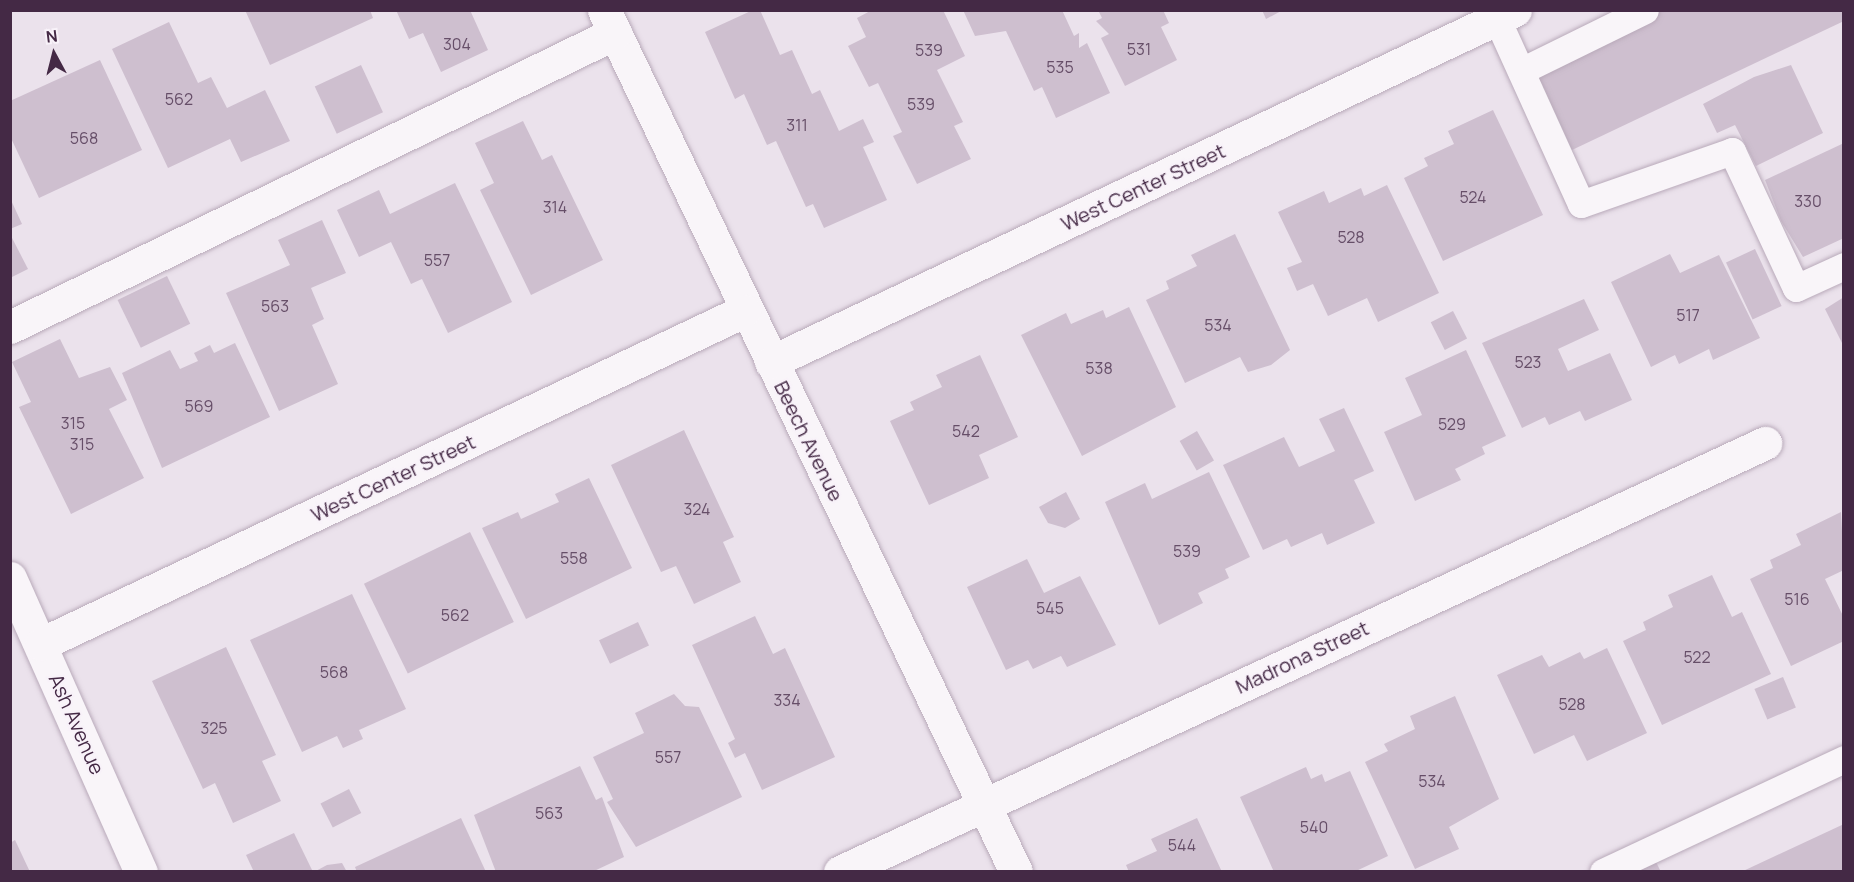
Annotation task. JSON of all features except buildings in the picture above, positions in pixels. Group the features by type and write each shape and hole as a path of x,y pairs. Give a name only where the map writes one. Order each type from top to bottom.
{"street":[{"name":"West Center Street","path":"771,362 1506,15"},
{"name":"Beech Avenue","path":"609,22 744,311 771,362 985,803 1016,872"},
{"path":"10,327 609,22"},
{"name":"West Center Street","path":"41,645 744,311"},
{"name":"Madrona Street","path":"840,872 1766,443"},
{"name":"Ash Avenue","path":"10,578 141,872"}],"lane":[{"path":"1521,71 1645,10"},
{"path":"1506,15 1521,71 1581,204 1732,151 1797,288 1844,267"},
{"path":"1603,872 1844,759"}]}
